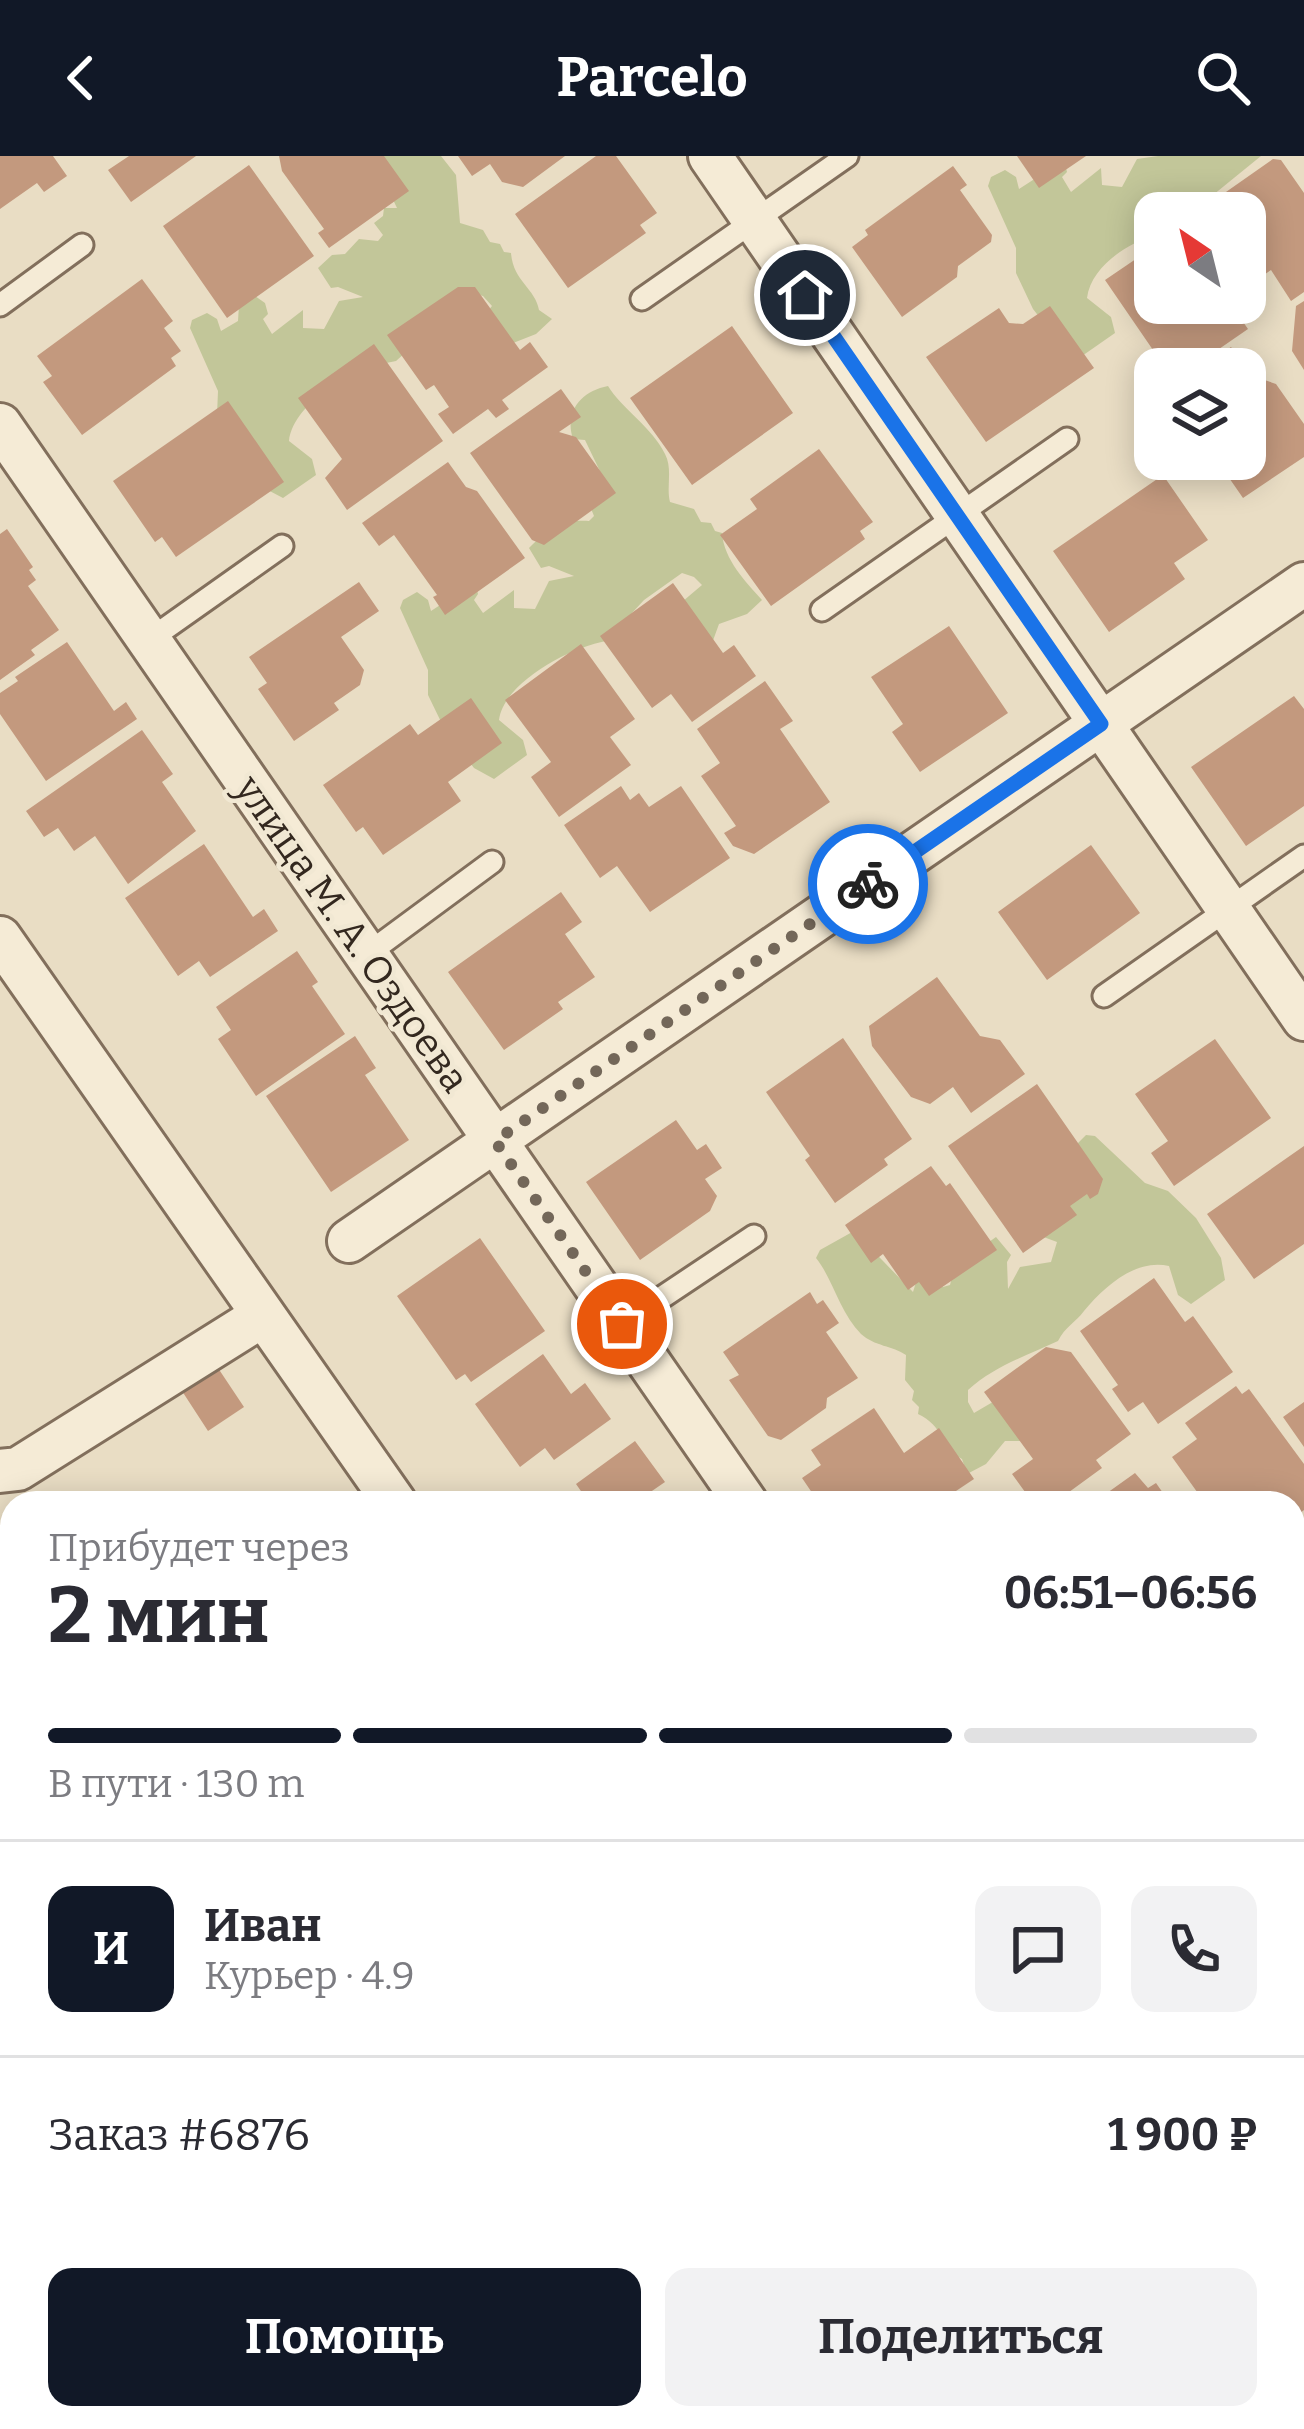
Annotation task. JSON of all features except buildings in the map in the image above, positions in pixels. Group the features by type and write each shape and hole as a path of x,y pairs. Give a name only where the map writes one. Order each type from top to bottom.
{"street":[{"path":"710,156 1304,1019"},
{"name":"улица М. А. Оздоева","path":"0,425 738,1491"},
{"path":"349,1241 1304,584"},
{"path":"0,938 386,1491"},
{"path":"0,1471 18,1469 262,1316"}],"lane":[{"path":"642,299 847,156"},
{"path":"0,305 82,245"},
{"path":"823,610 1067,439"},
{"path":"148,640 282,547"},
{"path":"1104,996 1304,856"},
{"path":"366,955 492,862"},
{"path":"622,1324 754,1236"}],"green space":[{"path":"361,156 441,156 456,175 460,223 483,230 490,242 511,253 539,310 552,319 536,334 508,345 486,313 492,306 472,293 396,361 347,378 302,412 289,441 312,459 316,475 283,498 264,488 217,415 218,391 190,328 192,320 207,313 217,319 221,331 238,321 239,305 255,296 265,303 268,314 263,319 272,334 303,310 303,328 324,329 339,301 363,297 331,288 318,268 332,255 345,254 359,239 378,241 383,235 374,223 383,216 384,208 397,208 374,160"},
{"path":"1261,156 1217,192 1134,192 1134,244 1095,276 1087,298 1111,317 1115,333 1082,356 1062,346 1033,309 1016,273 1016,248 988,186 991,177 1005,170 1016,177 1019,189 1064,160 1067,172 1062,177 1071,192 1101,168 1102,185 1122,187 1137,159"},
{"path":"608,386 665,454 670,502 694,509 701,522 711,523 722,533 731,561 762,600 747,614 719,624 711,646 676,607 702,585 682,573 644,600 606,641 541,668 513,692 499,720 523,740 527,755 494,779 474,768 445,730 428,695 428,670 400,608 403,600 417,592 428,600 431,611 475,582 478,594 474,600 483,613 514,590 514,608 535,609 549,581 574,576 549,566 541,568 529,548 556,527 589,521 594,516 590,506 608,488 585,440 573,439 571,420 583,398"},
{"path":"1086,1135 1095,1136 1145,1183 1168,1191 1196,1218 1221,1258 1225,1280 1191,1304 1178,1295 1169,1266 1133,1270 1101,1293 1058,1341 978,1382 968,1390 974,1413 1003,1396 1028,1441 1005,1441 986,1464 967,1474 962,1459 933,1424 918,1414 914,1391 905,1380 906,1355 861,1334 816,1258 820,1250 854,1231 913,1292 917,1279 950,1285 955,1266 996,1237 1011,1255 1008,1289 1020,1267 1051,1262 1057,1242 1041,1236 1062,1202 1075,1146"}],"way so far":[{"path":"622,1324 495,1141 868,884"}],"route":[{"path":"805,295 1101,724 868,884"}]}
